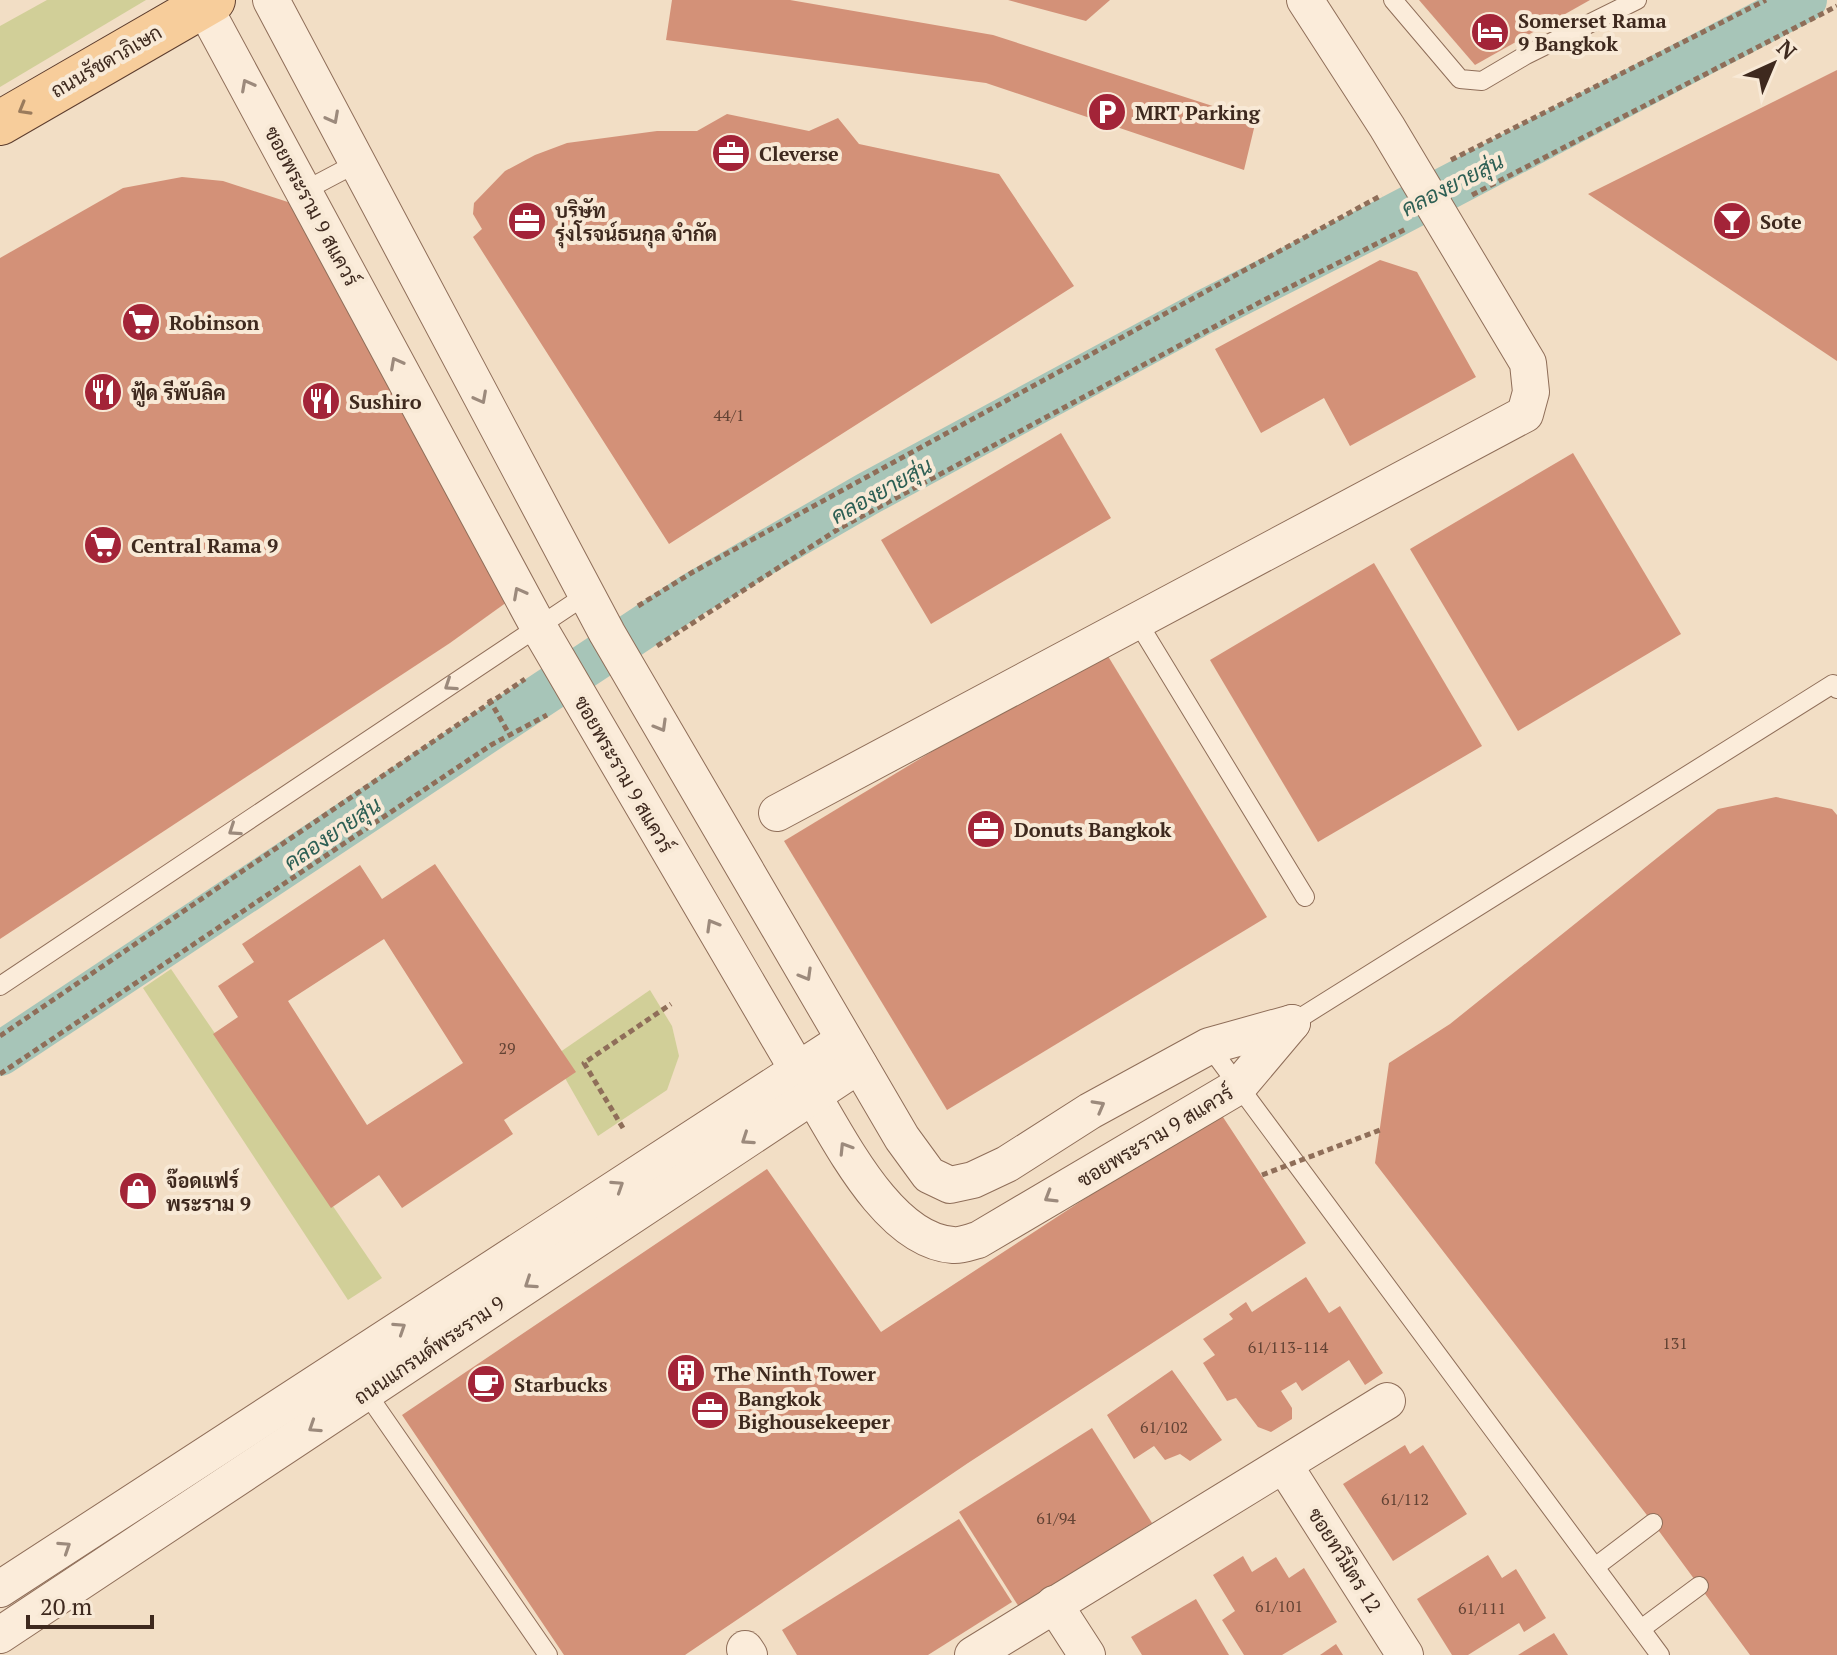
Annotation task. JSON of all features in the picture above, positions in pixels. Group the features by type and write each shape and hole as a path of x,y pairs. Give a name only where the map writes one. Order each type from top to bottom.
{"main road":[{"name":"ถนนรัชดาภิเษก","path":"0,123 208,3"}],"street":[{"path":"271,0 586,595 622,642 852,1052 902,1138 929,1175 950,1185 973,1180 1007,1164 1090,1111 1209,1046 1292,1023"},
{"path":"777,813 1525,414 1531,392 1528,363 1305,0"},
{"name":"ซอยพระราม 9 สแควร์","path":"208,3 304,191 538,626 851,1159 897,1218 926,1238 955,1246 978,1240 1239,1086 1292,1023"},
{"name":"ถนนแกรนด์พระราม 9","path":"0,1635 366,1392 852,1052"},
{"name":"ถนนแกรนด์พระราม 9","path":"0,1589 348,1362 805,1083"},
{"path":"973,1655 1387,1401"},
{"name":"ซอยทวีมิตร 12","path":"1284,1465 1405,1655"},
{"path":"1054,1604 1087,1655"}],"lane":[{"path":"1393,0 1460,79 1482,81 1526,55 1637,0"},
{"path":"304,191 357,163"},
{"path":"0,986 586,595"},
{"path":"1137,621 1305,897"},
{"path":"1292,1023 1833,684 1837,689"},
{"path":"1209,1046 1660,1655"},
{"path":"348,1362 548,1655"},
{"path":"1595,1567 1653,1523"},
{"path":"1641,1629 1699,1586"}],"path":[{"path":"622,642 1264,300 1427,195 1766,0"},
{"path":"622,642 720,557 1427,195 1837,6"},
{"path":"0,1074 491,745 571,683"},
{"path":"493,705 508,732"},
{"path":"0,1036 479,710"},
{"path":"623,1128 584,1063 671,1004"},
{"path":"1262,1175 1380,1130"}],"shaded area":[{"path":"47,0 146,0 0,87 0,26"},
{"path":"171,969 382,1278 348,1300 143,988"},
{"path":"650,990 672,1026 679,1056 667,1090 598,1136 553,1057"}],"building":[{"path":"672,0 790,0 993,35 1256,120 1244,170 986,83 666,40"},
{"path":"1008,0 1110,0 1086,21"},
{"name":"Somerset Rama 9 Bangkok","path":"1419,0 1590,0 1475,65"},
{"name":"Sote","path":"1837,70 1837,361 1588,194"},
{"path":"727,114 809,131 838,118 859,144 999,174 1074,286 669,544 473,237 482,229 473,214 474,203 505,171 567,143 657,131 697,131"},
{"path":"182,177 223,181 291,203 507,602 450,643 0,939 0,258 123,188"},
{"path":"1380,260 1417,272 1476,377 1350,446 1324,398 1261,433 1215,349"},
{"path":"1061,433 1111,518 931,624 881,540"},
{"path":"1573,453 1681,634 1518,731 1410,549"},
{"path":"1374,563 1482,746 1318,842 1210,660"},
{"path":"1103,648 1267,917 947,1110 784,841"},
{"path":"1776,797 1832,809 1837,815 1837,1655 1750,1655 1653,1523 1375,1163 1389,1063 1450,1024 1718,809"},
{"path":"435,864 576,1072 504,1120 513,1134 402,1208 379,1175 331,1208 213,1034 238,1017 218,986 254,962 242,944 360,865 382,899","holes":["384,939 463,1063 367,1125 288,1001"]},
{"name":"The Ninth Tower","path":"1219,1111 1306,1243 968,1463 685,1655 564,1655 402,1415 767,1169 881,1332"},
{"path":"1306,1277 1329,1313 1340,1306 1383,1373 1365,1385 1349,1360 1302,1391 1296,1382 1281,1391 1292,1408 1292,1419 1271,1432 1258,1427 1236,1398 1227,1401 1203,1363 1215,1355 1203,1339 1233,1319 1229,1314 1246,1302 1252,1312"},
{"path":"1172,1370 1222,1440 1190,1461 1180,1454 1165,1460 1154,1446 1134,1459 1107,1415"},
{"path":"1092,1428 1152,1523 1019,1607 959,1512"},
{"path":"1405,1445 1410,1454 1423,1445 1467,1514 1393,1561 1343,1484"},
{"path":"959,1519 1012,1602 928,1655 797,1655 782,1630"},
{"path":"1488,1555 1502,1578 1516,1569 1546,1618 1524,1632 1519,1623 1468,1655 1452,1655 1417,1599"},
{"path":"1243,1556 1252,1572 1276,1557 1289,1578 1304,1568 1337,1622 1282,1655 1244,1655 1222,1620 1235,1611 1213,1575"},
{"path":"1196,1599 1229,1655 1142,1655 1131,1637"},
{"path":"1554,1633 1568,1655 1518,1655"},
{"path":"1336,1644 1343,1655 1320,1655"}],"waterway":[{"name":"คลองยายสุ่น","path":"0,1054 692,595 869,493 1204,312 1805,0"}],"place":[{"name":"Somerset Rama 9 Bangkok","path":"1490,32"},
{"name":"MRT Parking","path":"1107,112"},
{"name":"Cleverse","path":"731,153"},
{"name":"บริษัท รุ่งโรจน์ธนกุล จำกัด","path":"527,221"},
{"name":"Sote","path":"1732,221"},
{"name":"Robinson","path":"141,322"},
{"name":"ฟู้ด รีพับลิค","path":"103,392"},
{"name":"Sushiro","path":"321,401"},
{"name":"Central Rama 9","path":"103,545"},
{"name":"Donuts Bangkok","path":"986,829"},
{"name":"จ๊อดแฟร์ พระราม 9","path":"138,1191"},
{"name":"The Ninth Tower","path":"686,1373"},
{"name":"Starbucks","path":"486,1384"},
{"name":"Bangkok Bighousekeeper","path":"710,1410"}]}
